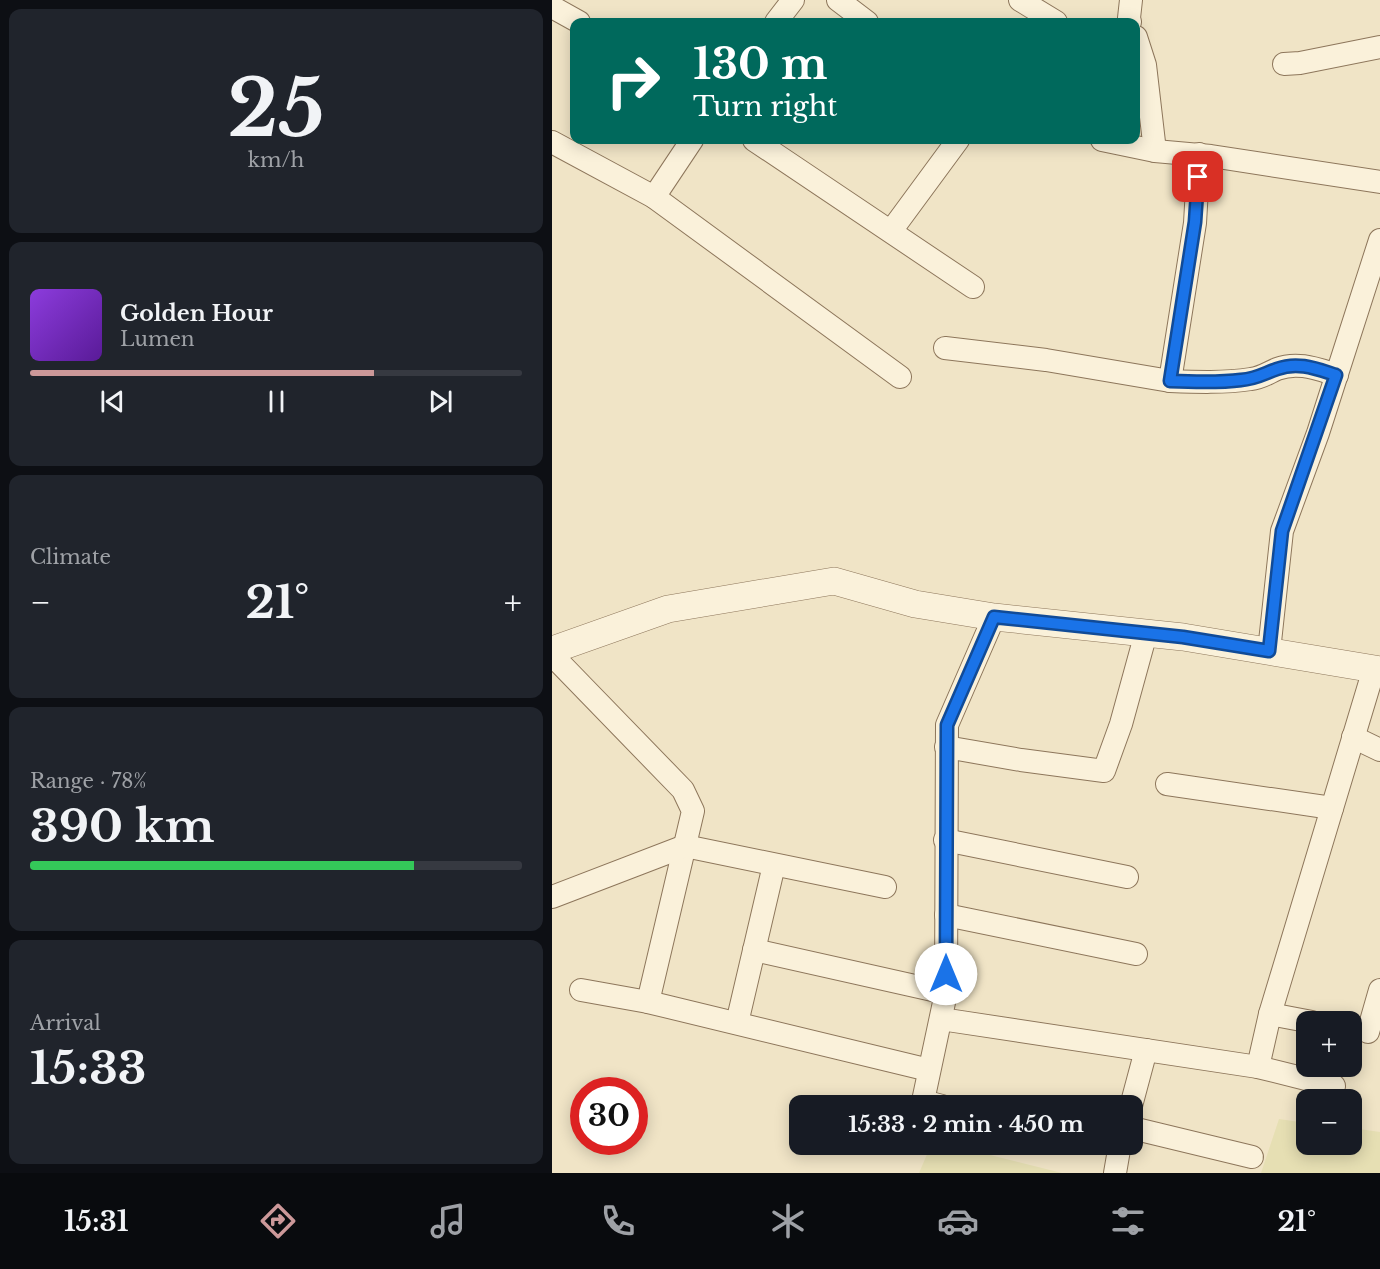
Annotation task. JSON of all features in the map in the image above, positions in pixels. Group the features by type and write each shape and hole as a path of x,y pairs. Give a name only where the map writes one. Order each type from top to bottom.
{"street":[{"path":"779,18 793,0"},
{"path":"838,0 862,18"},
{"path":"1020,0 1049,18"},
{"path":"1129,18 1131,0"},
{"path":"552,7 572,18"},
{"path":"1284,63 1300,63 1380,47"},
{"path":"1140,49 1145,65 1155,151"},
{"path":"552,142 654,197 900,377"},
{"path":"654,197 689,144"},
{"path":"760,144 973,286"},
{"path":"891,231 955,144"},
{"path":"1121,144 1155,151 1199,154 1380,182"},
{"path":"1170,381 1195,222 1199,154"},
{"path":"1269,651 1282,531 1380,240"},
{"path":"945,348 1046,360 1170,381 1260,378 1278,369 1294,365 1336,375"},
{"path":"552,650 668,609 834,581 915,604 994,617 1183,637 1377,670 1353,737 1270,1014 1258,1067"},
{"path":"924,1095 946,993 947,725 994,617"},
{"path":"946,747 1104,771 1121,724 1146,633"},
{"path":"552,655 683,790 693,810 648,1002"},
{"path":"1353,737 1380,750"},
{"path":"1167,784 1332,808"},
{"path":"945,840 1127,877"},
{"path":"552,897 685,846 885,887"},
{"path":"736,1023 774,865"},
{"path":"946,915 1136,954"},
{"path":"754,950 946,993"},
{"path":"581,990 648,1002 929,1070"},
{"path":"1367,1032 1380,990"},
{"path":"1270,1014 1296,1019"},
{"path":"941,1019 1258,1067 1334,1086"},
{"path":"1134,1095 1146,1050"},
{"path":"1143,1131 1252,1157"},
{"path":"1114,1155 1115,1173"}],"shaded area":[{"path":"1279,1119 1296,1122 1296,1155 1362,1155 1362,1129 1380,1132 1380,1173 1261,1173"},
{"path":"927,1155 990,1155 1062,1173 919,1173"}],"route":[{"path":"946,974 947,725 994,617 1183,637 1269,651 1282,531 1318,433 1336,375 1294,365 1278,369 1260,378 1203,382 1170,381 1195,222 1198,177"}]}
